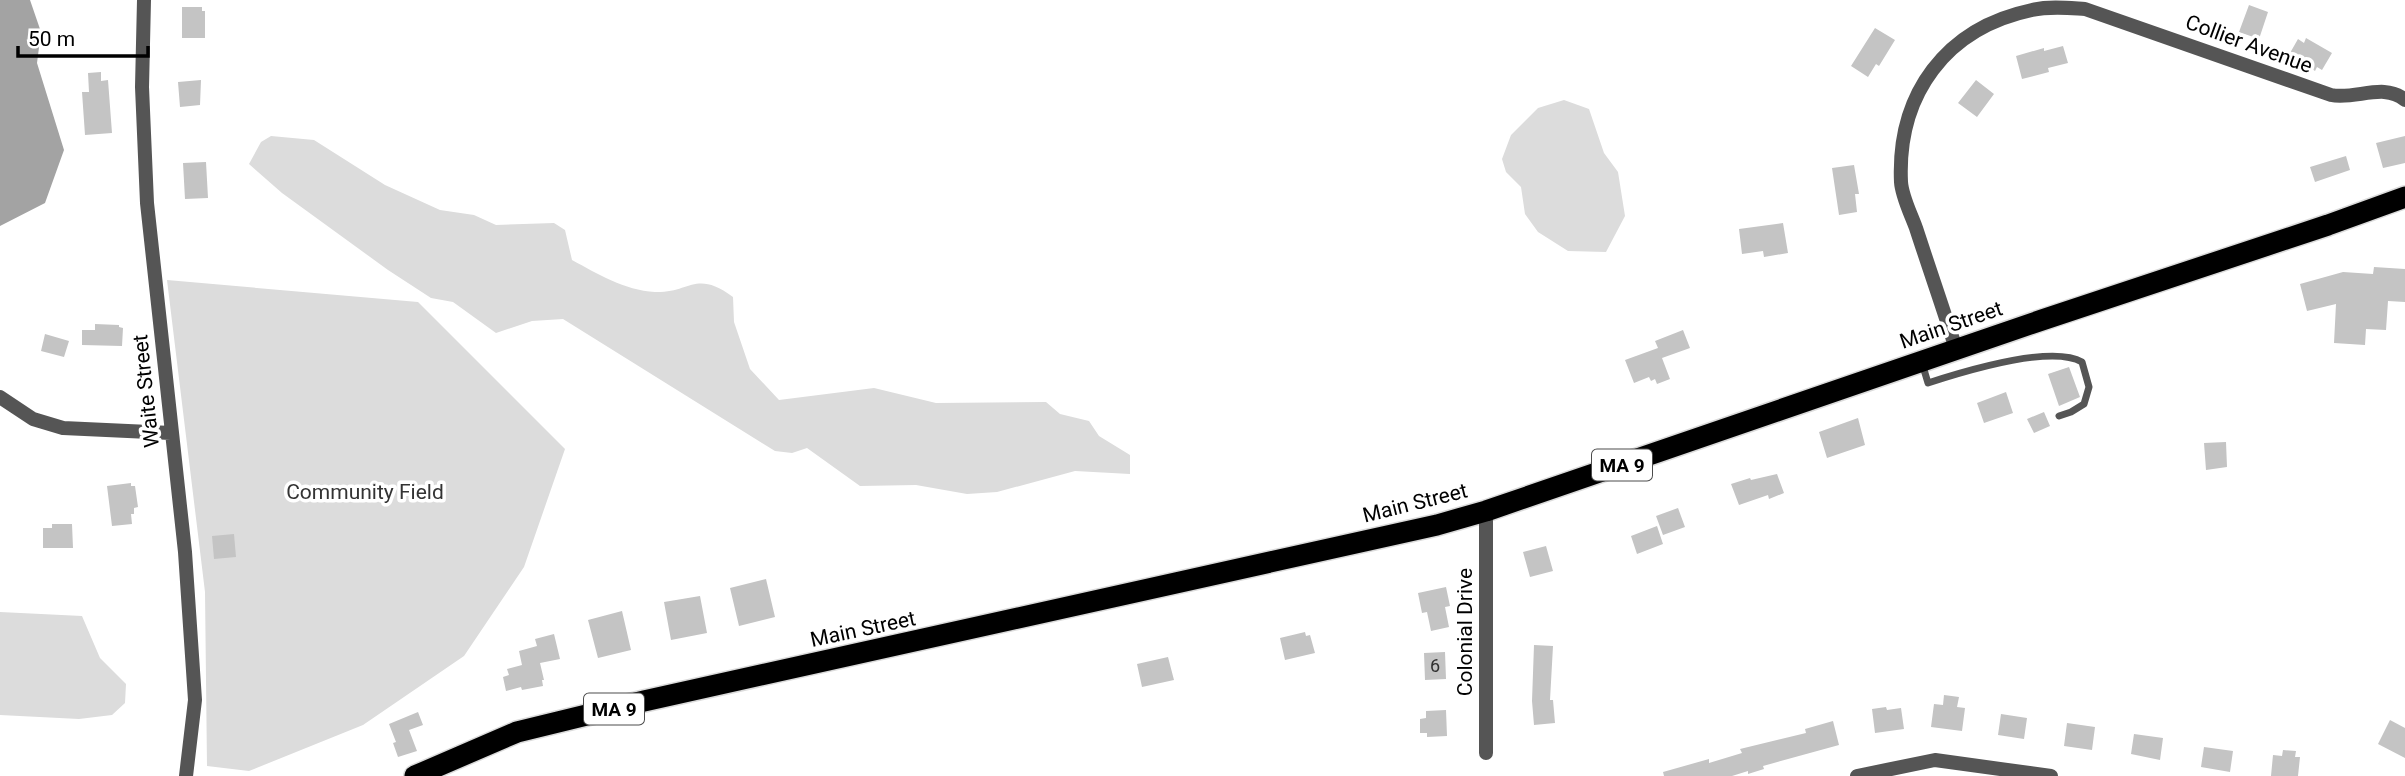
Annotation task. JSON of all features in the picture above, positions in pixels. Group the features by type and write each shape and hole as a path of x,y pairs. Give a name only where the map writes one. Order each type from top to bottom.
{"highway":[{"name":"Main Street","path":"415,776 517,732 644,701 1437,525 1486,511 2405,197"}],"street":[{"name":"Waite Street","path":"144,0 142,87 146,203 185,552 195,700 186,776"},
{"name":"Collier Avenue","path":"1956,349 1901,185 1903,138 1916,98 1931,70 1953,46 1973,32 1995,20 2034,9 2085,9 2331,96 2383,91 2399,95 2405,100"},
{"path":"0,397 33,419 63,428 171,433"},
{"name":"Colonial Drive","path":"1486,511 1486,753"},
{"path":"1857,776 1935,760 2051,776"}],"lane":[{"path":"1921,362 1928,383 2009,361 2055,355 2074,358 2081,362 2089,387 2084,404 2059,416"}],"green space":[{"path":"1564,100 1589,109 1604,153 1618,172 1625,216 1606,252 1568,251 1538,232 1525,214 1521,187 1506,172 1502,159 1511,135 1538,108"},
{"path":"271,136 314,140 385,185 440,210 474,215 496,225 554,223 565,230 572,260 622,285 655,292 701,283 720,289 733,297 734,322 750,369 779,400 874,388 936,403 1046,402 1060,414 1089,421 1099,436 1130,455 1130,474 1075,471 997,492 967,494 916,485 860,486 807,448 792,453 775,451 563,319 532,321 496,333 453,302 431,298 282,193 249,164 261,142"},
{"name":"Community Field","path":"167,280 418,302 565,449 524,567 464,656 363,725 249,771 207,766 205,592"},
{"path":"0,612 82,616 100,658 126,684 125,703 112,715 79,719 0,715"}],"shaded area":[{"path":"0,0 30,0 41,32 37,63 64,150 45,203 0,226"}],"building":[{"path":"2249,5 2268,12 2259,39 2239,32"},
{"path":"182,7 202,7 202,11 205,11 205,38 182,38"},
{"path":"1875,28 1895,40 1879,66 1876,64 1868,77 1851,66"},
{"path":"2306,38 2332,53 2322,70 2317,67 2315,71 2290,53 2298,39 2304,43"},
{"path":"2063,46 2068,63 2048,68 2049,72 2022,79 2016,56"},
{"path":"101,72 101,81 108,80 112,133 85,135 82,92 89,92 88,73"},
{"path":"201,80 200,105 180,107 178,82"},
{"path":"1976,80 1994,94 1977,117 1958,103"},
{"path":"2405,136 2405,163 2383,168 2376,143"},
{"path":"2346,156 2350,170 2315,182 2310,167"},
{"path":"206,162 208,198 185,199 183,163"},
{"path":"1854,165 1859,194 1855,194 1857,212 1839,215 1832,168"},
{"path":"1783,223 1788,253 1764,257 1763,251 1742,254 1739,229"},
{"path":"2374,267 2405,269 2405,302 2388,301 2386,330 2366,329 2365,345 2334,343 2336,304 2307,311 2300,284 2343,272 2373,274"},
{"path":"95,324 119,325 123,328 122,346 82,345 82,330 95,330"},
{"path":"1683,330 1690,348 1662,358 1670,379 1657,384 1655,379 1651,381 1649,377 1634,383 1625,360 1658,348 1655,341"},
{"path":"45,334 69,341 64,357 41,351"},
{"path":"2069,367 2080,397 2059,406 2048,374"},
{"path":"2006,392 2013,413 1984,423 1977,403"},
{"path":"2044,412 2050,426 2034,433 2027,419"},
{"path":"1858,418 1865,445 1827,458 1819,432"},
{"path":"2226,442 2227,467 2206,470 2204,443"},
{"path":"1777,474 1784,493 1769,499 1768,495 1739,505 1731,484"},
{"path":"131,483 131,486 135,486 138,507 134,508 134,514 131,514 132,524 112,526 107,486"},
{"path":"1678,508 1685,527 1663,535 1656,516"},
{"path":"52,524 72,524 73,548 43,548 43,528 52,528"},
{"path":"1657,526 1663,544 1637,554 1631,536"},
{"path":"234,534 236,557 214,559 212,536"},
{"path":"1546,546 1553,571 1530,577 1523,552"},
{"path":"766,579 775,617 739,626 730,588"},
{"path":"1446,587 1450,606 1445,607 1449,627 1431,631 1427,612 1422,613 1418,593"},
{"path":"700,596 707,633 671,640 664,602"},
{"path":"622,611 631,650 598,658 588,620"},
{"path":"1305,632 1306,636 1310,635 1315,653 1285,660 1280,638"},
{"path":"554,634 560,659 540,663 543,686 506,691 503,677 509,675 507,669 522,665 519,651 537,646 535,639"},
{"path":"1534,645 1553,646 1550,700 1553,700 1555,723 1534,725"},
{"path":"1445,652 1446,679 1425,680 1424,653"},
{"path":"1168,657 1174,680 1142,687 1137,664"},
{"path":"1944,695 1959,697 1957,707 1965,708 1962,731 1931,727 1934,704 1943,705"},
{"path":"1886,707 1887,710 1901,708 1904,729 1875,733 1872,709"},
{"path":"1446,710 1447,736 1427,737 1427,733 1420,733 1420,719 1426,718 1426,711"},
{"path":"418,712 423,725 409,730 417,751 398,757 389,724"},
{"path":"2001,714 2027,718 2024,739 1998,735"},
{"path":"2390,720 2405,728 2405,758 2378,744"},
{"path":"1833,721 1839,745 1763,766 1764,769 1748,774 1748,771 1732,776 1664,776 1663,772 1709,759 1709,763 1742,753 1740,749 1806,733 1805,729"},
{"path":"2067,723 2095,727 2092,750 2064,746"},
{"path":"2134,734 2163,738 2160,760 2131,754"},
{"path":"2204,747 2233,751 2230,772 2201,767"},
{"path":"2283,750 2296,751 2295,757 2300,757 2298,776 2271,776 2273,755 2282,756"}]}
